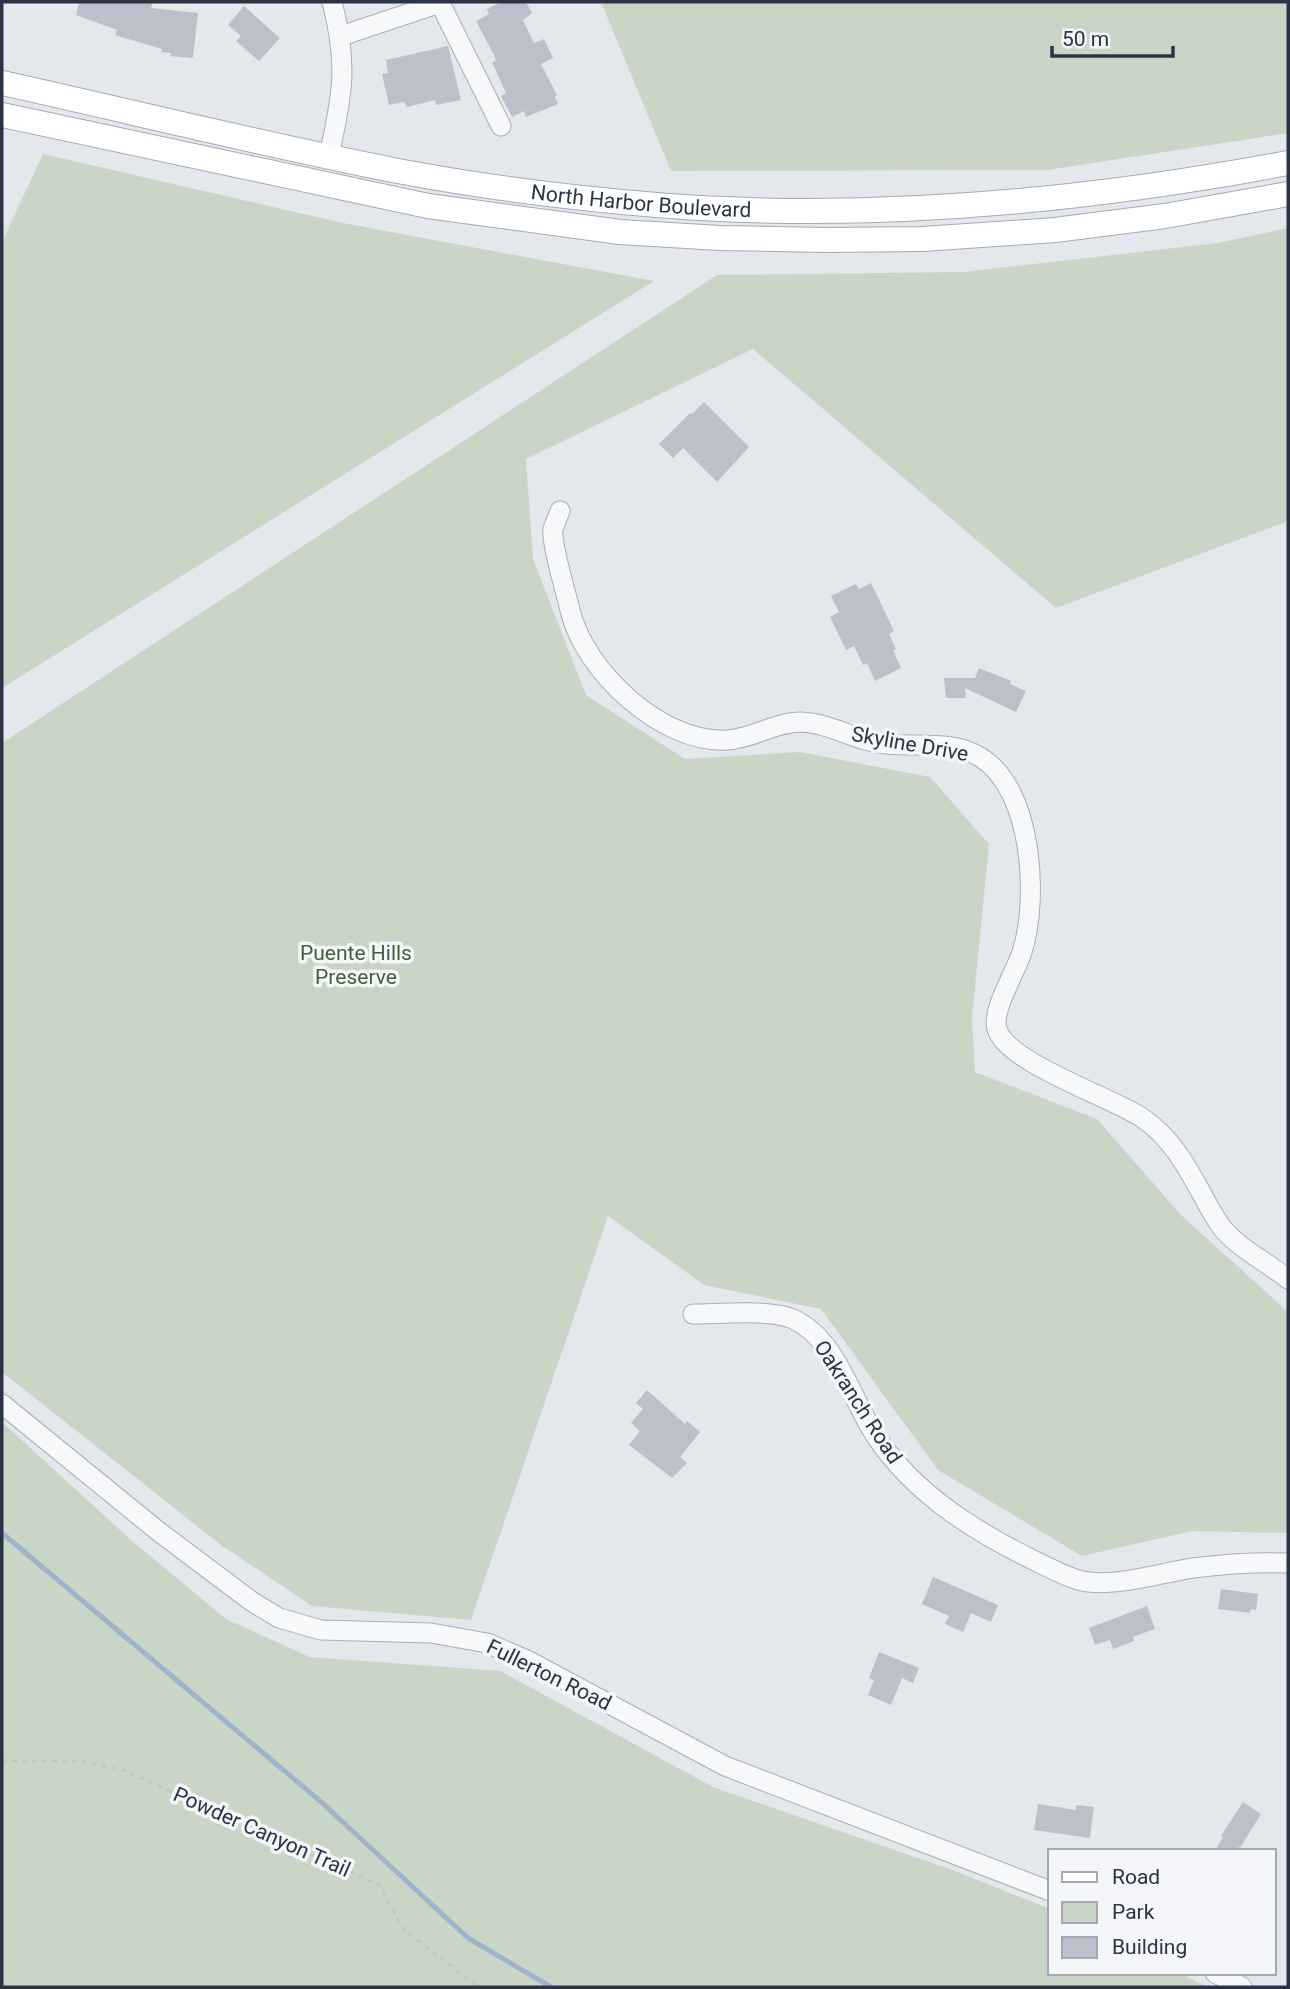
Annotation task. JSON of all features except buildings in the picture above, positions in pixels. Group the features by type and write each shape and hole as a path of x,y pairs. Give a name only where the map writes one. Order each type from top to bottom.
{"main road":[{"name":"North Harbor Boulevard","path":"2,83 399,171 548,193 657,205 743,210 866,210 970,206 1095,194 1288,163"},
{"name":"North Harbor Boulevard","path":"2,115 428,206 620,232 720,238 923,239 1055,230 1165,216 1288,194"},
{"path":"218,162 240,153 299,168 329,155"}],"street":[{"path":"329,155 339,113 342,85 341,36 332,2"},
{"path":"341,36 440,3 501,126"},
{"name":"Skyline Drive","path":"560,512 552,532 572,616 579,633 591,655 618,689 659,721 688,733 720,740 744,738 789,724 806,723 880,744 957,748 976,755 992,766 1008,787 1019,811 1026,841 1030,890 1027,937 996,1020 1001,1039 1021,1056 1121,1105 1163,1134 1181,1157 1224,1231 1288,1279"},
{"name":"Oakranch Road","path":"693,1314 783,1315 805,1326 828,1351 876,1437 915,1483 950,1511 993,1539 1066,1575 1087,1582 1106,1583 1196,1568 1245,1563 1288,1563"},
{"name":"Fullerton Road","path":"2,1404 158,1531 251,1601 279,1618 321,1630 442,1634 500,1647 725,1766 1048,1890"},
{"path":"1219,1975 1242,1987"}],"path":[{"name":"Powder Canyon Trail","path":"2,1761 81,1762 123,1770 379,1885 404,1930 479,1987"}],"green space":[{"path":"601,2 1288,2 1288,133 1047,170 671,171"},
{"path":"43,154 343,223 654,281 2,688 2,242"},
{"name":"Puente Hills Preserve","path":"1288,228 1288,521 1056,608 753,349 526,459 533,559 586,695 685,759 800,752 930,777 989,844 972,1018 975,1072 1097,1119 1181,1215 1288,1312 1288,1533 1192,1531 1082,1556 938,1470 821,1309 704,1285 608,1216 471,1620 312,1606 221,1545 2,1372 2,743 717,275 964,272 1218,243"},
{"path":"2,1422 131,1540 226,1619 310,1657 500,1671 713,1787 955,1871 1048,1908 1048,1975 1183,1975 1207,1987 2,1987"}],"waterway":[{"path":"2,1533 319,1800 468,1938 551,1987"}]}
